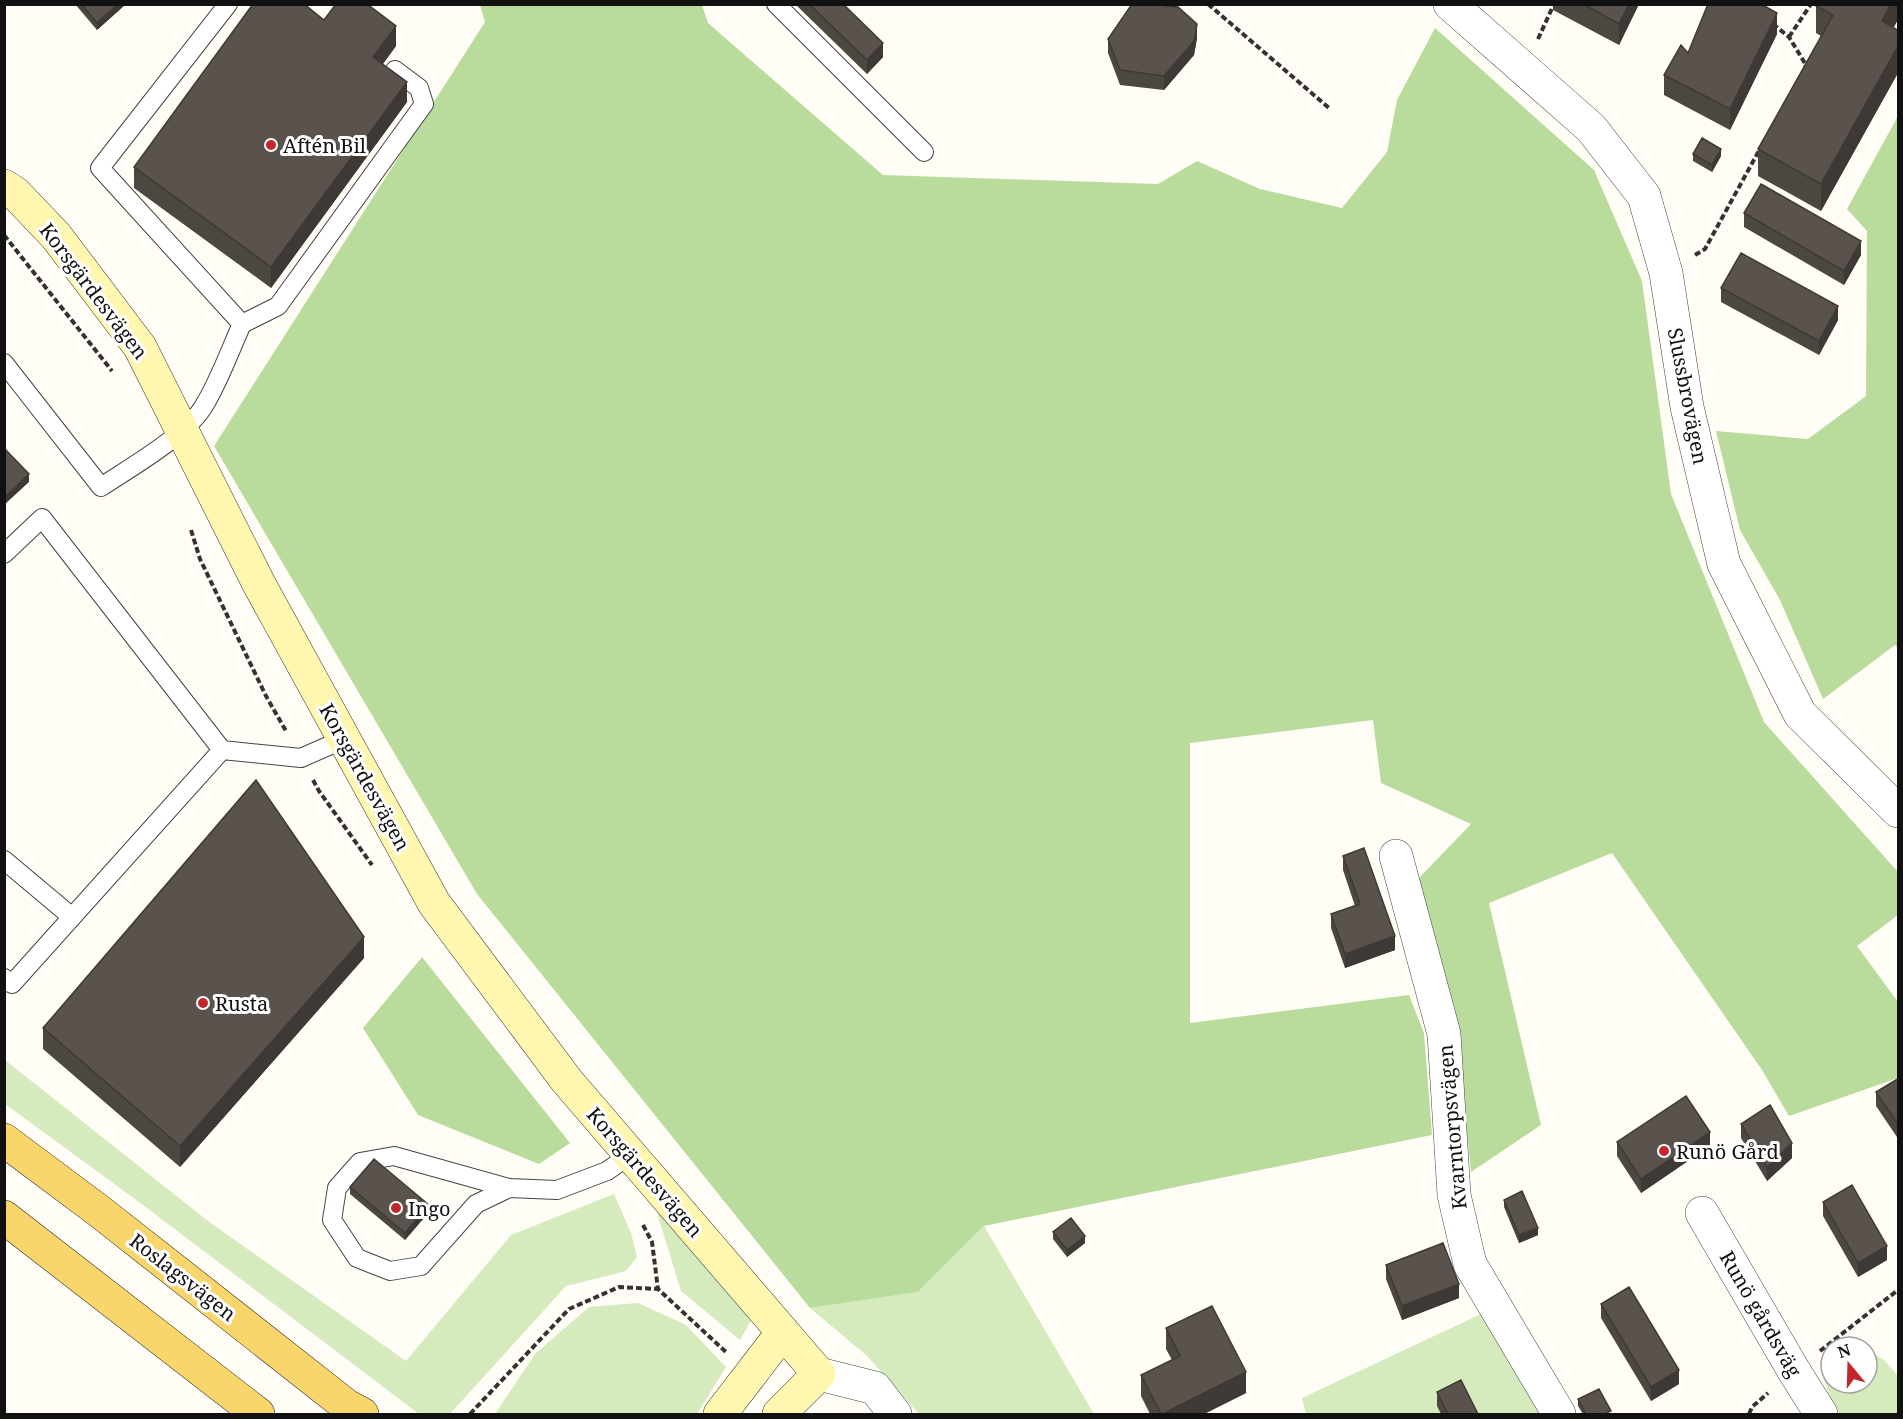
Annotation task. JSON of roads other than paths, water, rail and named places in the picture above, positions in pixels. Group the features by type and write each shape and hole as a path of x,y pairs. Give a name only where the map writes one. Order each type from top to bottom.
{"main road":[{"name":"Roslagsvägen","path":"4,1140 99,1211 347,1406 362,1414"},
{"path":"4,1217 258,1414"}],"street":[{"name":"Slussbrovägen","path":"1450,4 1591,128 1644,196 1666,273 1687,407 1724,564 1800,714 1899,811"},
{"name":"Korsgärdesvägen","path":"4,186 15,193 56,236 140,347 259,584 434,903 567,1081 819,1374"},
{"name":"Kvarntorpsvägen","path":"1396,856 1444,1034 1454,1195 1470,1264 1559,1414"},
{"name":"Runö gårdsväg","path":"1702,1213 1821,1414"},
{"path":"720,1414 783,1332"},
{"path":"779,1414 819,1374 875,1388 895,1414"}],"lane":[{"path":"228,4 100,168 242,324"},
{"path":"776,4 924,152"},
{"path":"4,363 101,487 161,448 204,406 242,324 278,306 424,104 419,88 395,70"},
{"path":"4,554 42,518 222,750 301,758 344,739"},
{"path":"4,978 12,984 222,750"},
{"path":"4,860 72,917"},
{"path":"509,1188 476,1204 422,1266 411,1268 390,1271 357,1258 332,1220 337,1188 360,1162 394,1156 509,1188 557,1190 607,1171 630,1155"}],"place":[{"name":"Aftén Bil","path":"271,145"},
{"name":"Rusta","path":"203,1003"},
{"name":"Runö Gård","path":"1664,1151"},
{"name":"Ingo","path":"396,1208"}]}
